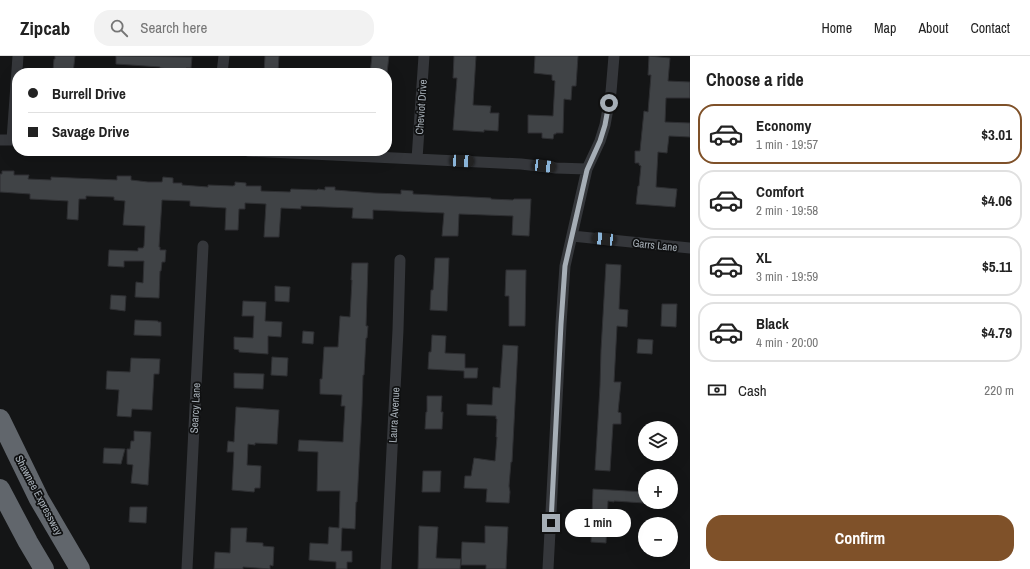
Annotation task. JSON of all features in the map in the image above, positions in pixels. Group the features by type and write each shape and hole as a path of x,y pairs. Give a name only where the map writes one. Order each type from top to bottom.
{"highway":[{"name":"Shawnee Expressway","path":"0,419 39,499 80,569"},
{"path":"0,489 44,569"}],"street":[{"path":"17,68 18,56"},
{"path":"223,68 224,56"},
{"name":"Cheviot Drive","path":"417,159 424,56"},
{"path":"548,569 565,266 587,170 600,141 605,125 611,92 614,56"},
{"path":"0,140 12,140"},
{"path":"354,156 521,164 587,170"},
{"name":"Garrs Lane","path":"572,236 690,248"},
{"name":"Searcy Lane","path":"187,569 203,246"},
{"name":"Laura Avenue","path":"386,569 400,260"}],"building":[{"path":"55,56 75,56 74,68 53,68"},
{"path":"116,56 192,57 191,68 160,68 116,64"},
{"path":"265,56 279,56 278,68 264,68"},
{"path":"372,56 389,56 388,68 371,68"},
{"path":"454,56 476,56 473,105 491,106 490,113 499,113 498,131 484,130 484,132 453,130 457,78 453,78"},
{"path":"535,56 578,56 576,86 572,86 571,100 564,99 563,133 554,134 553,139 542,138 542,133 528,133 528,115 553,116 555,81 552,80 552,75 534,73"},
{"path":"649,56 670,58 668,81 690,82 690,98 666,98 665,122 690,123 690,137 669,136 667,153 658,152 656,187 677,189 675,207 636,204 641,166 639,163 635,163 635,151 640,151 644,111 648,112 651,75 648,75"},
{"path":"2,171 14,171 14,175 29,175 28,179 51,180 51,177 117,180 117,176 131,176 131,180 162,182 163,177 173,178 173,183 182,183 182,185 208,187 208,185 233,186 235,185 235,182 246,183 246,186 261,186 261,191 290,192 291,189 325,190 325,187 335,187 335,190 374,193 401,194 401,190 413,191 413,194 513,200 531,199 529,236 512,235 513,216 459,214 458,236 442,236 444,213 373,210 373,219 352,218 353,208 301,206 301,209 281,208 279,237 264,237 266,204 245,203 245,209 239,209 238,230 225,230 226,208 190,206 190,201 162,200 159,247 160,250 166,250 165,262 162,262 160,271 159,298 135,297 136,282 143,283 144,261 124,261 124,267 108,266 109,250 138,251 138,248 143,248 144,246 145,226 123,225 125,201 114,200 114,197 86,196 86,199 79,199 78,220 67,219 68,201 30,199 30,194 0,192 0,174 2,174"},
{"path":"435,258 449,258 447,311 430,310"},
{"path":"352,263 368,263 366,326 368,326 363,375 355,529 342,528 341,551 352,551 352,562 347,562 347,569 336,569 336,562 309,560 310,543 328,544 329,527 339,528 340,491 317,491 318,452 298,451 299,440 343,442 345,406 341,406 342,395 320,394 320,379 322,379 324,347 338,347 340,316 350,317"},
{"path":"606,264 621,265 619,309 628,310 627,327 617,326 614,382 621,382 618,412 621,413 621,424 613,424 610,471 595,470"},
{"path":"506,270 526,270 525,326 509,326 509,296 505,296"},
{"path":"275,286 290,287 289,302 275,301"},
{"path":"111,295 126,296 125,311 110,309"},
{"path":"243,301 266,302 265,321 282,322 281,337 268,336 268,354 239,352 239,350 234,349 234,337 253,338 254,316 242,316"},
{"path":"662,304 677,304 676,327 661,326"},
{"path":"135,320 161,322 161,336 134,335"},
{"path":"303,331 314,332 313,344 302,343"},
{"path":"432,335 446,336 445,353 465,354 465,368 478,368 477,378 464,378 464,371 428,369"},
{"path":"638,339 653,340 652,354 637,353"},
{"path":"503,345 518,346 509,503 486,502 487,489 464,488 465,476 471,476 474,458 495,461 497,437 496,416 467,415 467,404 492,405 493,387 500,388"},
{"path":"272,357 288,358 287,376 271,375"},
{"path":"131,358 160,359 159,374 154,374 152,410 132,409 131,417 117,416 119,390 106,389 107,371 130,372"},
{"path":"234,373 264,374 263,389 234,388"},
{"path":"427,396 442,396 442,429 425,429"},
{"path":"236,407 279,410 277,444 248,444 247,465 261,466 260,488 255,488 254,492 232,490 234,452 227,452 228,441 234,442"},
{"path":"134,431 151,432 148,485 131,483 133,465 127,464 127,449 130,449 131,441 134,441"},
{"path":"104,448 125,449 121,464 103,463"},
{"path":"423,471 441,471 440,492 422,492"},
{"path":"593,489 638,492 638,503 608,501 606,543 591,542"},
{"path":"130,507 147,507 146,523 129,522"},
{"path":"419,526 438,527 436,558 461,559 460,569 418,569"},
{"path":"485,526 508,527 506,569 486,569 486,565 461,565 462,542 485,543"},
{"path":"231,528 247,528 246,542 263,543 263,546 274,547 273,566 270,565 270,569 243,567 243,569 214,569 215,552 230,553"}],"route":[{"path":"551,523 565,266 587,170 600,141 609,103"}]}
